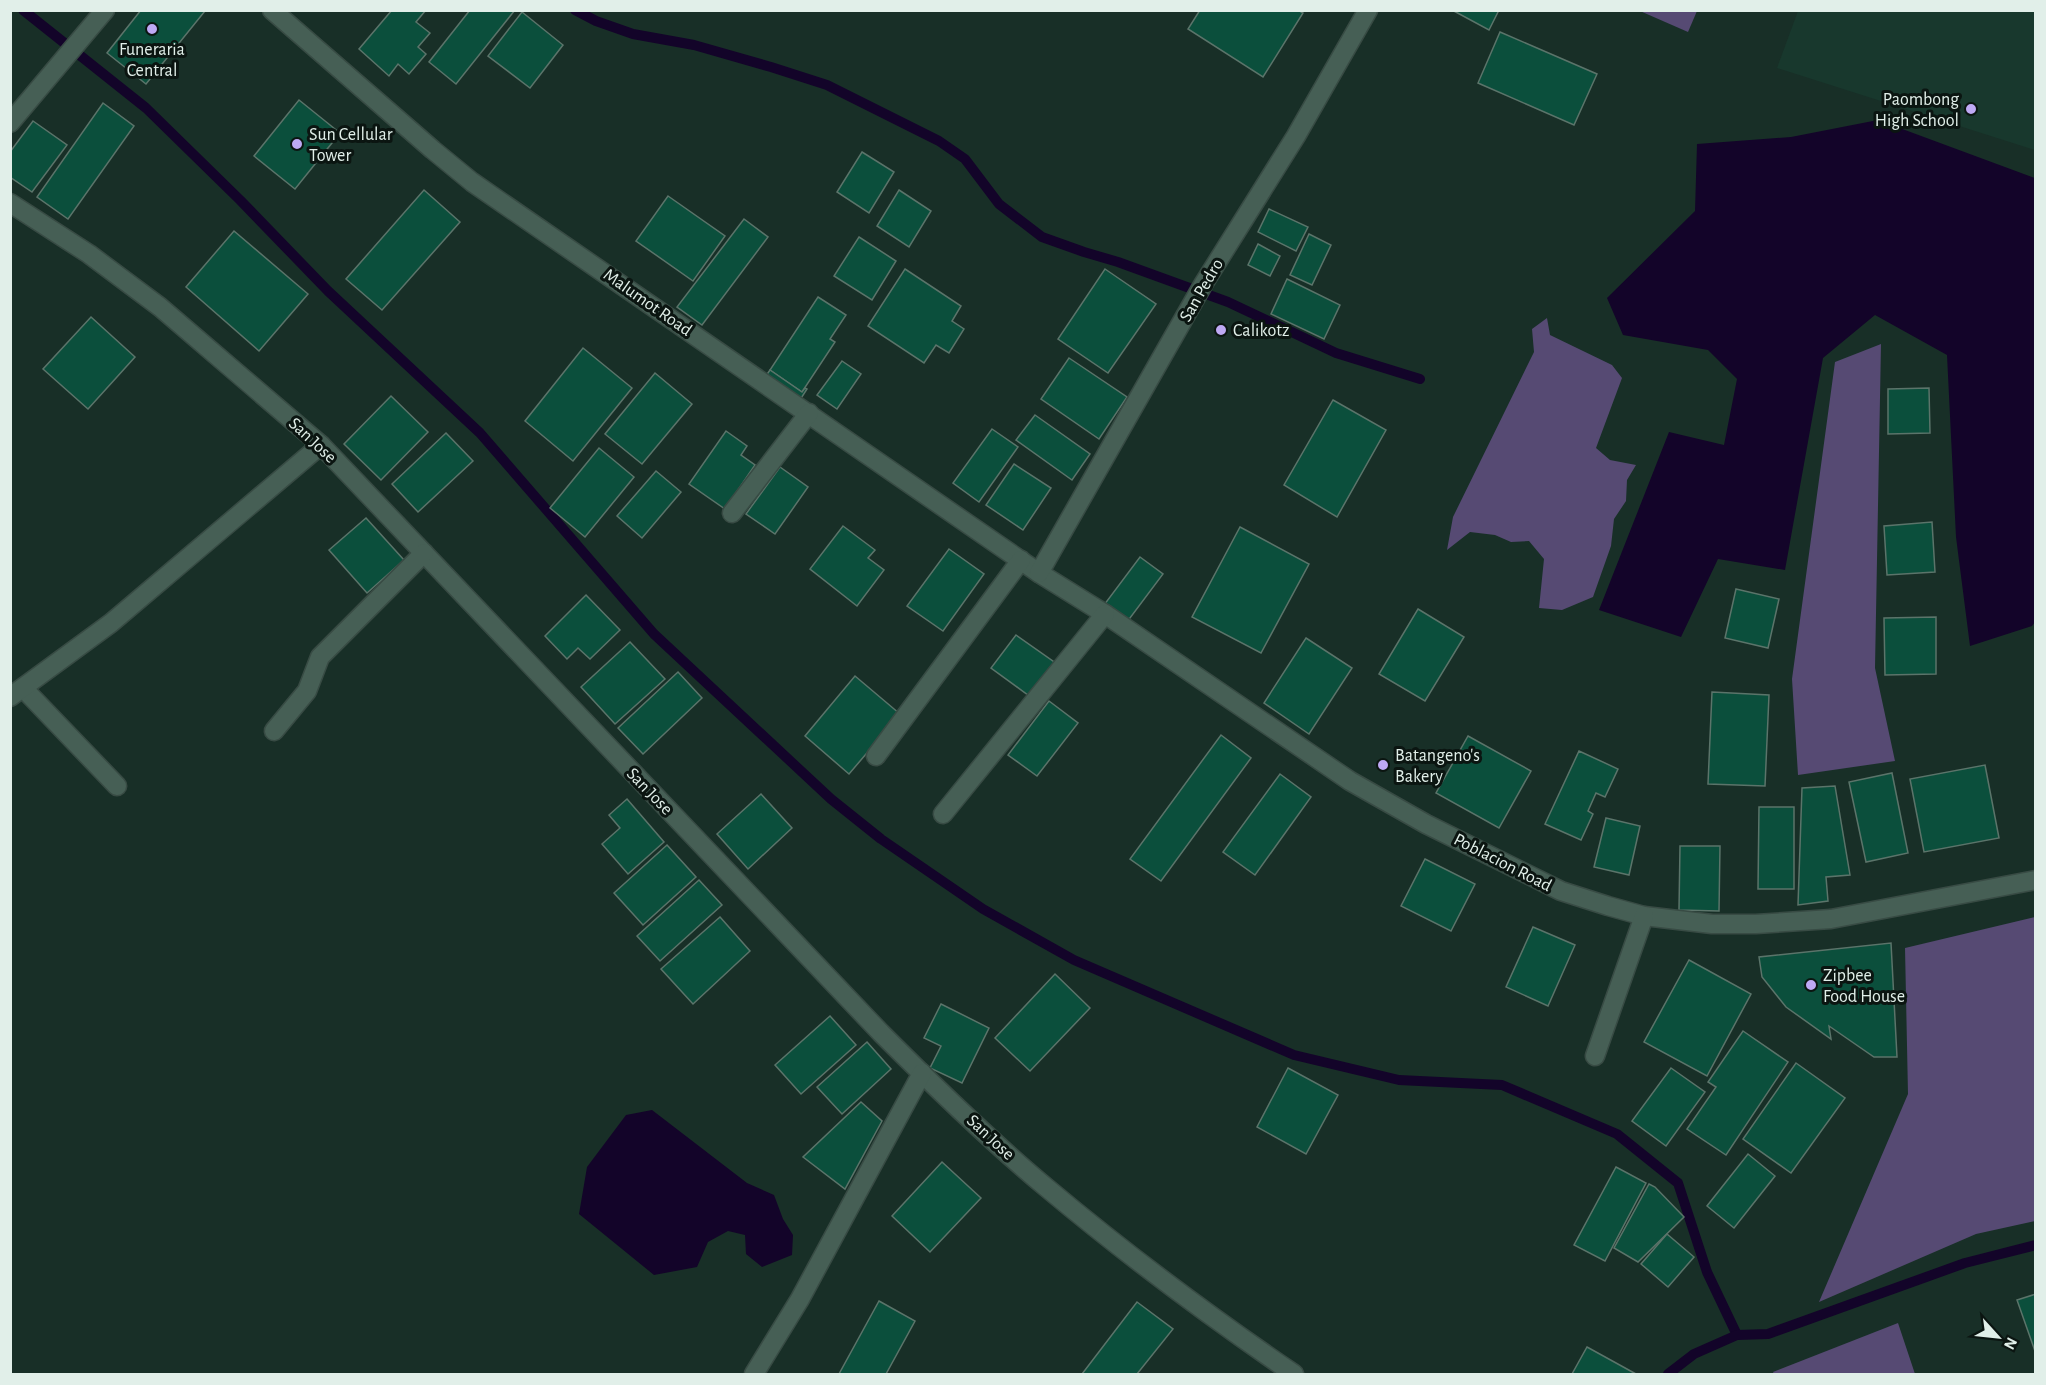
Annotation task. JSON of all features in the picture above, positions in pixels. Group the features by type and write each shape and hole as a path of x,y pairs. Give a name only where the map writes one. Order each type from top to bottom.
{"street":[{"path":"10,123 105,10"},
{"name":"Malumot Road","path":"272,10 472,182 1039,573"},
{"name":"San Pedro","path":"1039,573 1200,291 1296,136 1360,14"},
{"name":"San Jose","path":"10,203 89,254 160,307 321,445 922,1073 1045,1187 1114,1243 1186,1299 1294,1374"},
{"path":"732,513 809,413"},
{"path":"117,786 17,693 111,623 321,445"},
{"path":"274,731 307,691 320,657 424,553"},
{"path":"876,756 1021,560"},
{"name":"Poblacion Road","path":"1039,573 1105,614 1350,781 1417,818 1561,891 1644,916 1712,924 1756,924 1831,919 2036,880"},
{"path":"943,814 1105,614"},
{"path":"1595,1056 1644,916"},
{"path":"754,1374 800,1299 922,1073"}],"shaded area":[{"path":"1640,11 1697,11 1688,32"},
{"name":"Paombong High School","path":"1798,11 2035,11 2035,150 1777,68"},
{"path":"1878,120 2035,178 2035,622 2032,626 1970,646 1956,537 1947,355 1875,315 1823,358 1785,570 1718,559 1681,637 1599,610 1669,432 1724,445 1737,379 1708,350 1623,335 1607,298 1695,211 1697,144 1791,137"},
{"path":"1547,318 1550,335 1612,365 1622,378 1596,448 1610,460 1636,465 1627,480 1626,501 1614,519 1611,546 1593,597 1562,610 1539,608 1544,559 1529,541 1511,542 1495,535 1470,532 1447,550 1453,517 1534,352 1532,329"},
{"path":"1881,344 1875,668 1895,761 1798,775 1792,679 1835,362"},
{"path":"2035,917 2035,1221 1976,1234 1819,1302 1908,1094 1905,948"},
{"path":"652,1110 747,1183 774,1195 783,1219 793,1235 792,1255 762,1267 746,1254 745,1235 728,1231 708,1242 697,1267 654,1275 579,1214 587,1167 626,1115"},
{"path":"1898,1323 1915,1374 1774,1374 1773,1372"}],"building":[{"path":"141,10 205,11 146,84 107,53"},
{"path":"392,10 426,10 416,22 430,33 418,47 426,54 409,74 398,64 389,76 359,49"},
{"path":"470,10 515,10 456,84 429,62"},
{"path":"1200,10 1298,10 1303,13 1263,77 1188,29"},
{"path":"1452,10 1499,10 1489,30"},
{"path":"522,12 563,45 530,88 488,56"},
{"path":"1500,32 1597,74 1574,125 1478,83"},
{"name":"Sun Cellular Tower","path":"299,100 340,133 295,189 254,156"},
{"path":"103,103 134,126 68,219 37,197"},
{"path":"33,121 67,145 32,192 10,177 10,152"},
{"path":"862,152 894,172 869,213 837,192"},
{"path":"424,190 460,222 382,310 346,279"},
{"path":"899,190 931,211 909,247 877,226"},
{"path":"668,196 725,236 693,281 636,241"},
{"path":"1269,209 1308,227 1296,251 1258,232"},
{"path":"744,219 768,237 702,325 677,307"},
{"path":"234,231 308,294 259,351 186,287"},
{"path":"1309,234 1331,245 1312,285 1290,275"},
{"path":"859,237 896,261 872,300 834,276"},
{"path":"1258,244 1280,256 1270,276 1248,265"},
{"path":"905,269 961,306 952,321 964,329 949,353 936,345 924,363 868,326"},
{"path":"1105,269 1156,304 1108,373 1058,339"},
{"path":"1287,279 1340,305 1324,339 1271,314"},
{"path":"818,297 846,315 830,339 835,342 802,392 770,370"},
{"path":"91,317 135,357 88,409 43,369"},
{"path":"583,348 632,388 573,461 525,421"},
{"path":"1069,358 1127,397 1099,439 1041,399"},
{"path":"842,361 861,374 837,409 817,395"},
{"path":"770,370 802,392 805,388 807,389 798,403 763,380"},
{"path":"655,373 692,404 642,464 605,434"},
{"path":"1929,388 1930,433 1888,434 1888,389"},
{"path":"391,396 428,432 381,480 344,444"},
{"path":"1333,400 1386,430 1337,517 1284,485"},
{"path":"1035,415 1090,454 1072,480 1016,440"},
{"path":"992,429 1018,447 979,502 953,483"},
{"path":"726,431 747,446 741,455 755,465 725,509 689,484"},
{"path":"446,433 473,461 418,512 392,484"},
{"path":"599,448 634,477 585,537 550,508"},
{"path":"1014,464 1051,488 1023,530 986,505"},
{"path":"780,467 808,487 775,534 746,514"},
{"path":"656,471 681,492 642,538 617,516"},
{"path":"366,518 404,560 367,593 329,550"},
{"path":"1932,522 1935,572 1887,575 1884,526"},
{"path":"843,526 875,550 868,558 884,570 857,606 810,569"},
{"path":"1240,527 1309,564 1261,653 1192,617"},
{"path":"949,549 984,574 943,631 907,606"},
{"path":"1140,557 1163,574 1127,622 1104,605"},
{"path":"1736,589 1779,599 1768,648 1725,638"},
{"path":"586,595 620,630 590,659 578,648 567,659 545,636"},
{"path":"1418,609 1464,637 1425,701 1379,674"},
{"path":"1936,617 1936,674 1885,675 1884,618"},
{"path":"1016,635 1057,664 1032,698 991,668"},
{"path":"1306,638 1352,668 1309,734 1264,703"},
{"path":"630,642 665,679 615,724 581,687"},
{"path":"678,672 702,698 643,754 618,728"},
{"path":"855,676 900,714 849,774 805,736"},
{"path":"1712,692 1769,695 1765,786 1708,784"},
{"path":"1049,701 1078,723 1037,776 1008,755"},
{"path":"1221,735 1251,758 1161,881 1130,859"},
{"path":"1468,736 1531,771 1499,828 1436,793"},
{"path":"1579,751 1618,769 1605,797 1596,793 1588,811 1593,814 1581,840 1545,824"},
{"path":"1985,765 1999,838 1924,852 1910,779"},
{"path":"1892,773 1908,853 1866,862 1849,782"},
{"path":"1280,774 1311,797 1255,875 1223,852"},
{"path":"1835,786 1850,875 1826,877 1828,901 1798,905 1802,788"},
{"path":"761,794 792,828 748,869 717,834"},
{"path":"627,799 664,842 628,874 602,844 620,828 609,815"},
{"path":"1759,807 1794,807 1794,889 1758,889"},
{"path":"1606,818 1640,826 1629,875 1594,867"},
{"path":"667,845 696,877 643,925 614,893"},
{"path":"1680,846 1720,846 1719,911 1679,910"},
{"path":"1425,859 1475,884 1451,931 1401,906"},
{"path":"699,880 722,905 660,961 637,936"},
{"path":"720,917 750,951 693,1004 661,969"},
{"path":"1533,927 1575,945 1548,1006 1506,987"},
{"path":"1891,943 1897,1057 1874,1057 1829,1026 1831,1039 1786,1007 1762,977 1759,957"},
{"path":"1689,960 1751,994 1707,1076 1644,1042"},
{"path":"1055,974 1090,1008 1030,1071 995,1038"},
{"path":"941,1004 989,1028 962,1083 930,1068 941,1046 924,1038"},
{"path":"830,1016 856,1045 801,1094 775,1065"},
{"path":"1743,1031 1788,1062 1726,1155 1687,1129 1716,1087 1708,1082"},
{"path":"867,1042 891,1069 842,1114 817,1087"},
{"path":"1796,1063 1845,1098 1791,1173 1743,1139"},
{"path":"1288,1068 1338,1095 1306,1154 1257,1127"},
{"path":"1671,1068 1705,1092 1666,1146 1632,1121"},
{"path":"861,1102 882,1121 845,1189 803,1157"},
{"path":"1748,1154 1775,1176 1734,1228 1707,1206"},
{"path":"942,1162 981,1198 930,1252 892,1216"},
{"path":"1616,1167 1646,1183 1605,1261 1574,1245"},
{"path":"1649,1184 1655,1187 1684,1217 1638,1262 1614,1248"},
{"path":"1667,1234 1694,1257 1668,1287 1641,1264"},
{"path":"2036,1294 2036,1354 2017,1300"},
{"path":"879,1301 915,1321 886,1374 839,1374"},
{"path":"1137,1302 1173,1329 1137,1374 1082,1374"},
{"path":"1587,1347 1636,1374 1572,1374"}],"waterway":[{"path":"23,10 146,108 328,291 480,433 654,634 831,799 881,839 983,909 1074,960 1294,1055 1399,1080 1502,1085 1617,1134 1678,1183 1707,1272 1737,1335"},
{"path":"575,10 596,21 633,34 694,45 827,85 939,141 965,159 999,204 1042,237 1228,302 1336,353 1420,379"},
{"path":"1668,1374 1694,1354 1737,1335 1768,1334 1965,1263 2036,1245"}],"place":[{"name":"Funeraria Central","path":"152,29"},
{"name":"Paombong High School","path":"1971,109"},
{"name":"Sun Cellular Tower","path":"297,144"},
{"name":"Calikotz","path":"1221,330"},
{"name":"Batangeno's Bakery","path":"1383,765"},
{"name":"Zipbee Food House","path":"1811,985"}]}
